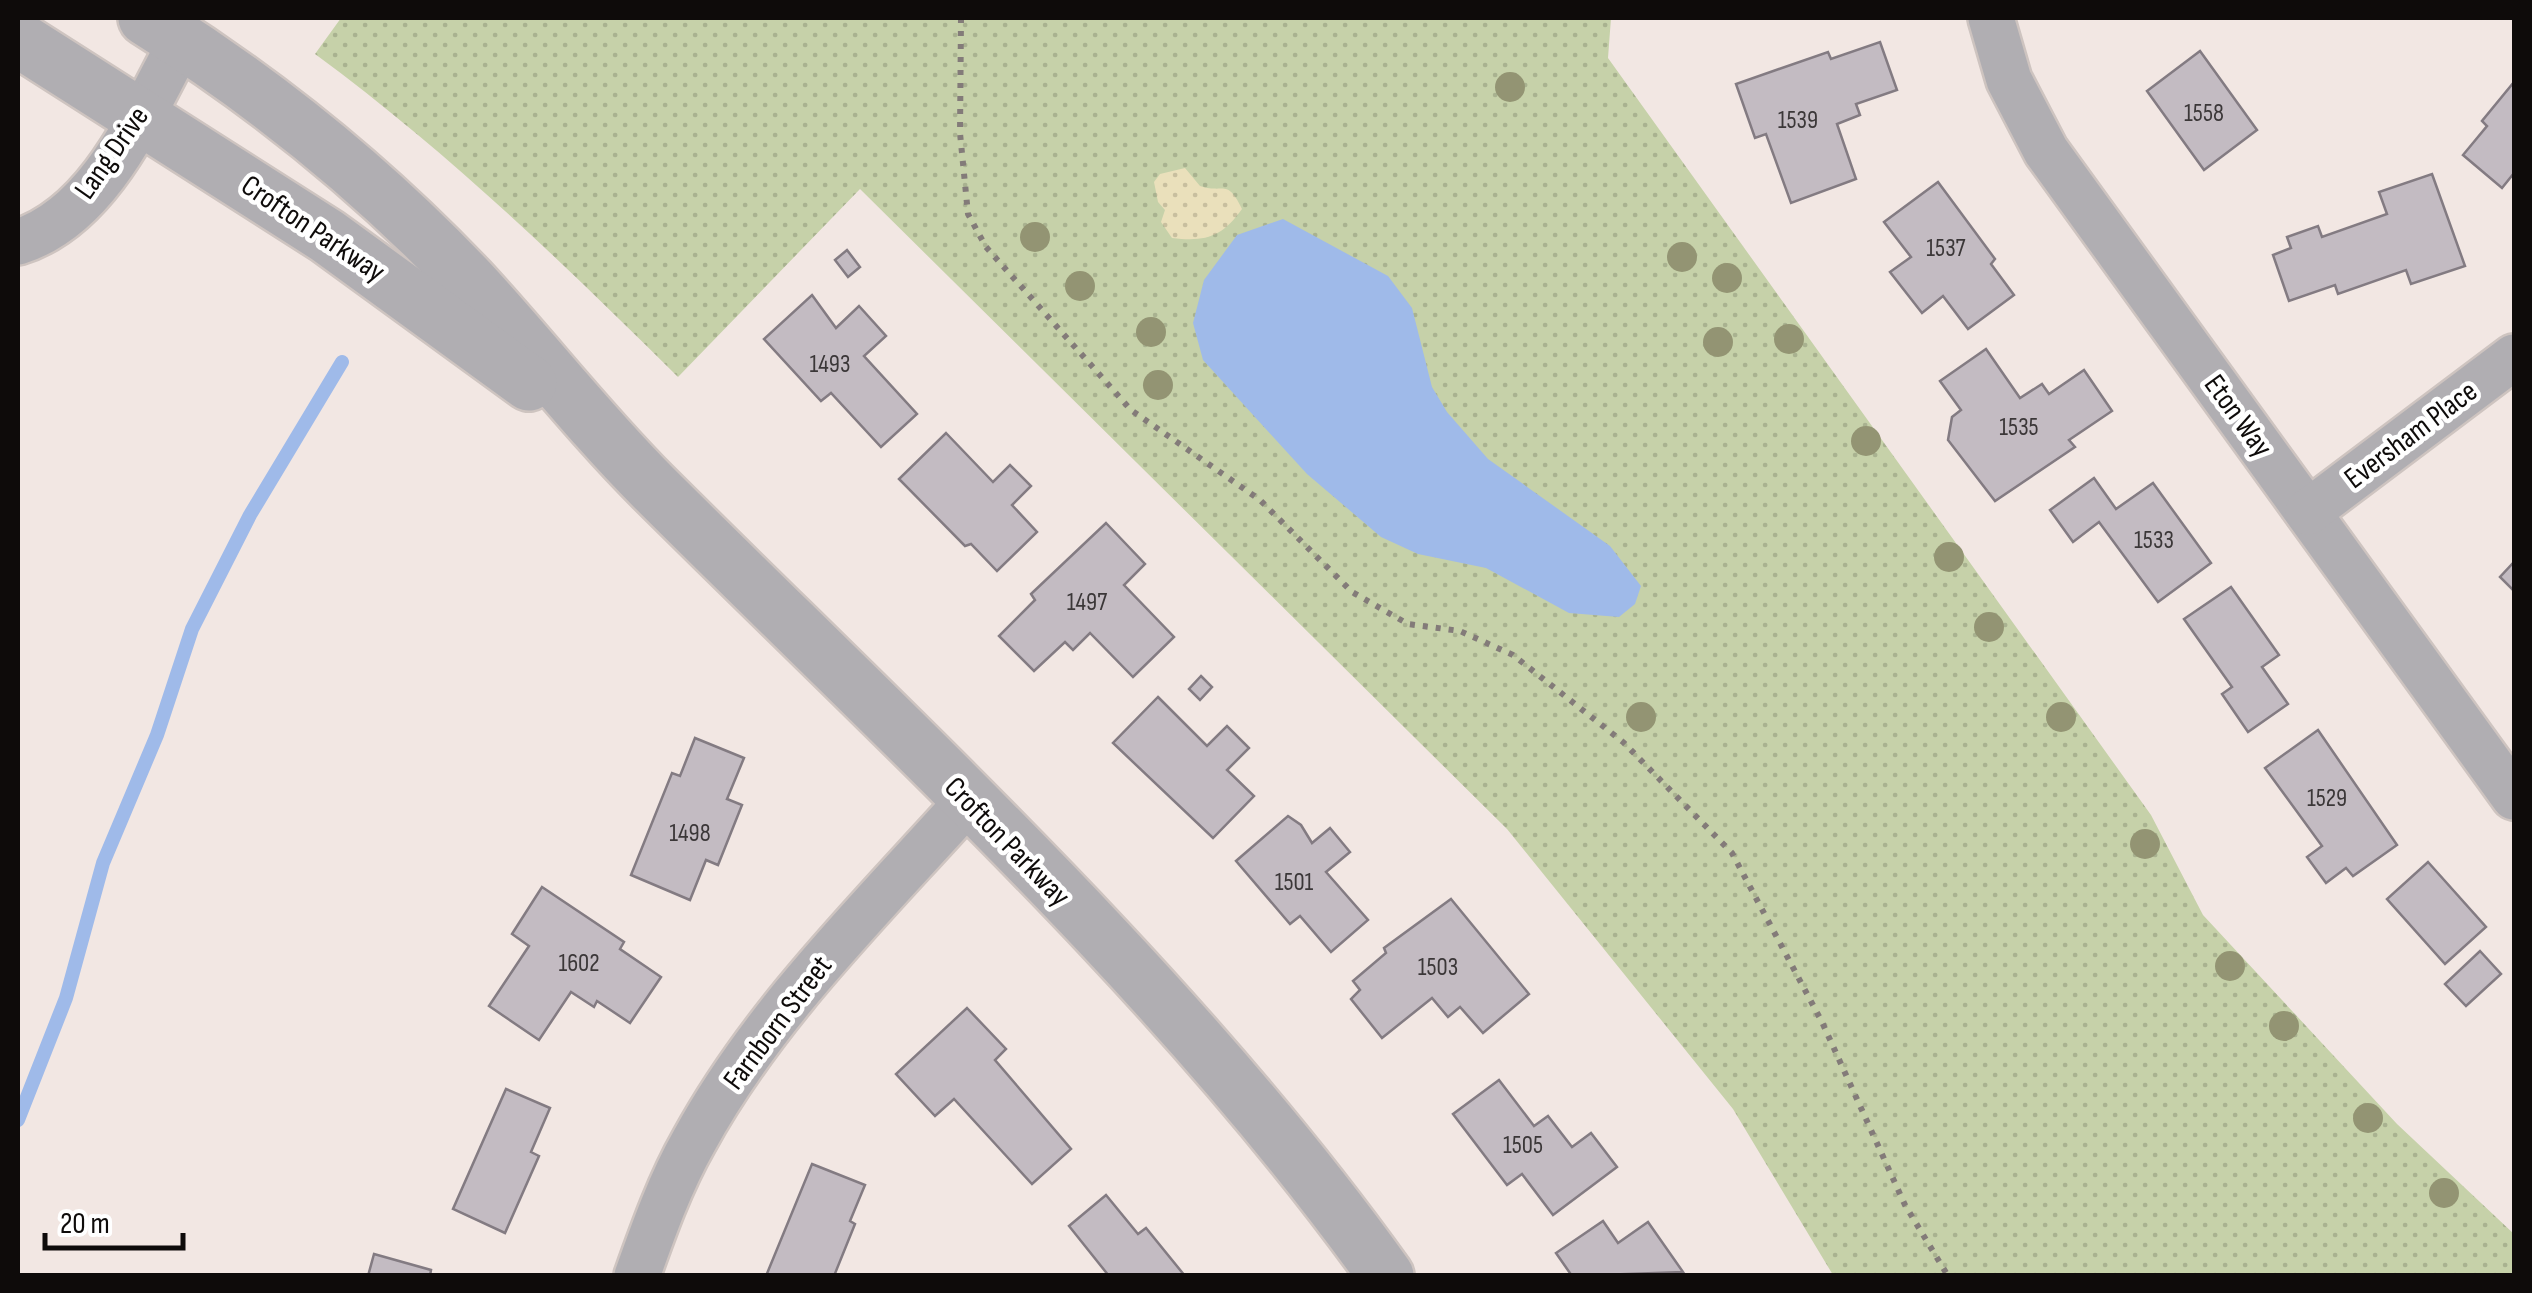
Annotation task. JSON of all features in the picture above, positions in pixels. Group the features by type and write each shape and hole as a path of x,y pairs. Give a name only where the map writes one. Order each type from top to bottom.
{"street":[{"name":"Eton Way","path":"1991,18 2010,80 2046,150 2514,797"},
{"name":"Lang Drive","path":"18,242 64,218 98,181 141,115 164,29"},
{"name":"Crofton Parkway","path":"164,29 372,184 471,283 599,433 968,801 1183,1024 1343,1215 1386,1276"},
{"name":"Crofton Parkway","path":"18,39 327,236 599,433"},
{"name":"Eversham Place","path":"2308,512 2514,357"},
{"name":"Farnborn Street","path":"636,1276 693,1142 752,1049 816,969 968,801"}],"path":[{"path":"960,18 960,133 968,214 986,247 1132,410 1260,500 1352,592 1408,624 1460,630 1513,655 1623,742 1732,853 1805,988 1906,1205 1948,1276"}],"green space":[{"path":"341,18 1611,18 1608,58 2151,815 2203,915 2397,1124 2514,1234 2514,1275 1833,1275 1733,1109 1507,829 860,189 678,377 457,169 315,54"}],"sand":[{"path":"1185,168 1200,186 1228,190 1242,209 1212,236 1172,238 1161,222 1165,210 1158,202 1154,182 1160,174"}],"water":[{"path":"1283,219 1388,276 1412,308 1432,387 1447,412 1488,459 1610,546 1641,586 1635,604 1619,617 1569,613 1486,568 1418,554 1381,537 1307,474 1203,360 1193,323 1204,280 1237,235"}],"building":[{"path":"1880,42 1897,90 1856,104 1860,115 1837,124 1856,179 1791,203 1766,134 1755,138 1736,84 1828,52 1831,59"},
{"path":"2200,51 2257,130 2204,170 2147,91"},
{"path":"2514,82 2514,173 2502,188 2463,155 2487,126 2482,121"},
{"path":"2432,174 2465,266 2411,284 2406,270 2338,294 2335,285 2289,301 2273,255 2291,248 2287,237 2318,226 2322,237 2387,214 2379,192"},
{"path":"1938,182 1995,259 1991,264 2014,295 1968,329 1943,296 1922,313 1890,272 1911,257 1884,222"},
{"path":"847,250 860,267 848,277 835,260"},
{"path":"812,295 836,328 859,306 886,336 864,356 917,414 881,447 831,393 821,401 764,339"},
{"path":"1986,349 2020,398 2042,384 2049,394 2084,370 2112,411 2069,440 2075,447 1995,501 1948,440 1952,417 1961,410 1940,381"},
{"path":"946,433 993,482 1010,465 1031,486 1012,505 1037,532 997,571 971,544 965,546 899,479"},
{"path":"2094,478 2116,509 2153,483 2211,563 2158,602 2099,522 2073,542 2050,510"},
{"path":"1106,523 1145,564 1124,585 1174,637 1133,677 1090,633 1073,650 1065,642 1034,671 999,636 1035,600 1031,594"},
{"path":"2514,562 2514,591 2500,577"},
{"path":"2231,587 2279,655 2262,667 2288,704 2248,732 2222,694 2232,687 2184,619"},
{"path":"1201,676 1212,687 1200,700 1189,689"},
{"path":"1158,697 1207,746 1227,726 1249,748 1227,770 1254,796 1213,838 1113,743"},
{"path":"2318,730 2397,845 2353,876 2346,868 2326,883 2307,857 2322,846 2265,768"},
{"path":"695,738 744,758 727,799 742,805 718,865 706,860 690,900 631,875 672,773 680,776"},
{"path":"1288,816 1301,825 1312,843 1330,828 1350,852 1326,872 1368,920 1331,952 1300,916 1290,924 1236,861"},
{"path":"2428,862 2486,927 2445,964 2387,899"},
{"path":"542,887 624,942 620,949 661,977 630,1023 597,1001 594,1007 571,992 539,1040 489,1006 529,946 512,934"},
{"path":"1451,899 1529,994 1483,1033 1460,1007 1448,1017 1432,998 1382,1038 1351,999 1360,990 1353,981 1386,953 1384,948"},
{"path":"2480,951 2501,974 2466,1006 2445,984"},
{"path":"967,1008 1006,1049 995,1060 1071,1149 1032,1184 954,1099 935,1116 896,1074"},
{"path":"1499,1080 1534,1126 1548,1116 1572,1147 1591,1133 1617,1167 1553,1215 1522,1174 1507,1185 1453,1114"},
{"path":"506,1089 550,1108 531,1152 539,1156 505,1233 453,1209"},
{"path":"812,1164 865,1185 850,1221 855,1224 834,1276 766,1276"},
{"path":"1106,1195 1138,1234 1146,1228 1185,1276 1109,1276 1069,1226"},
{"path":"1603,1221 1618,1243 1648,1222 1683,1272 1572,1276 1556,1253"},
{"path":"374,1254 431,1270 430,1276 368,1276"}],"waterway":[{"path":"18,1120 66,998 103,863 157,735 192,629 250,515 342,362"}]}
